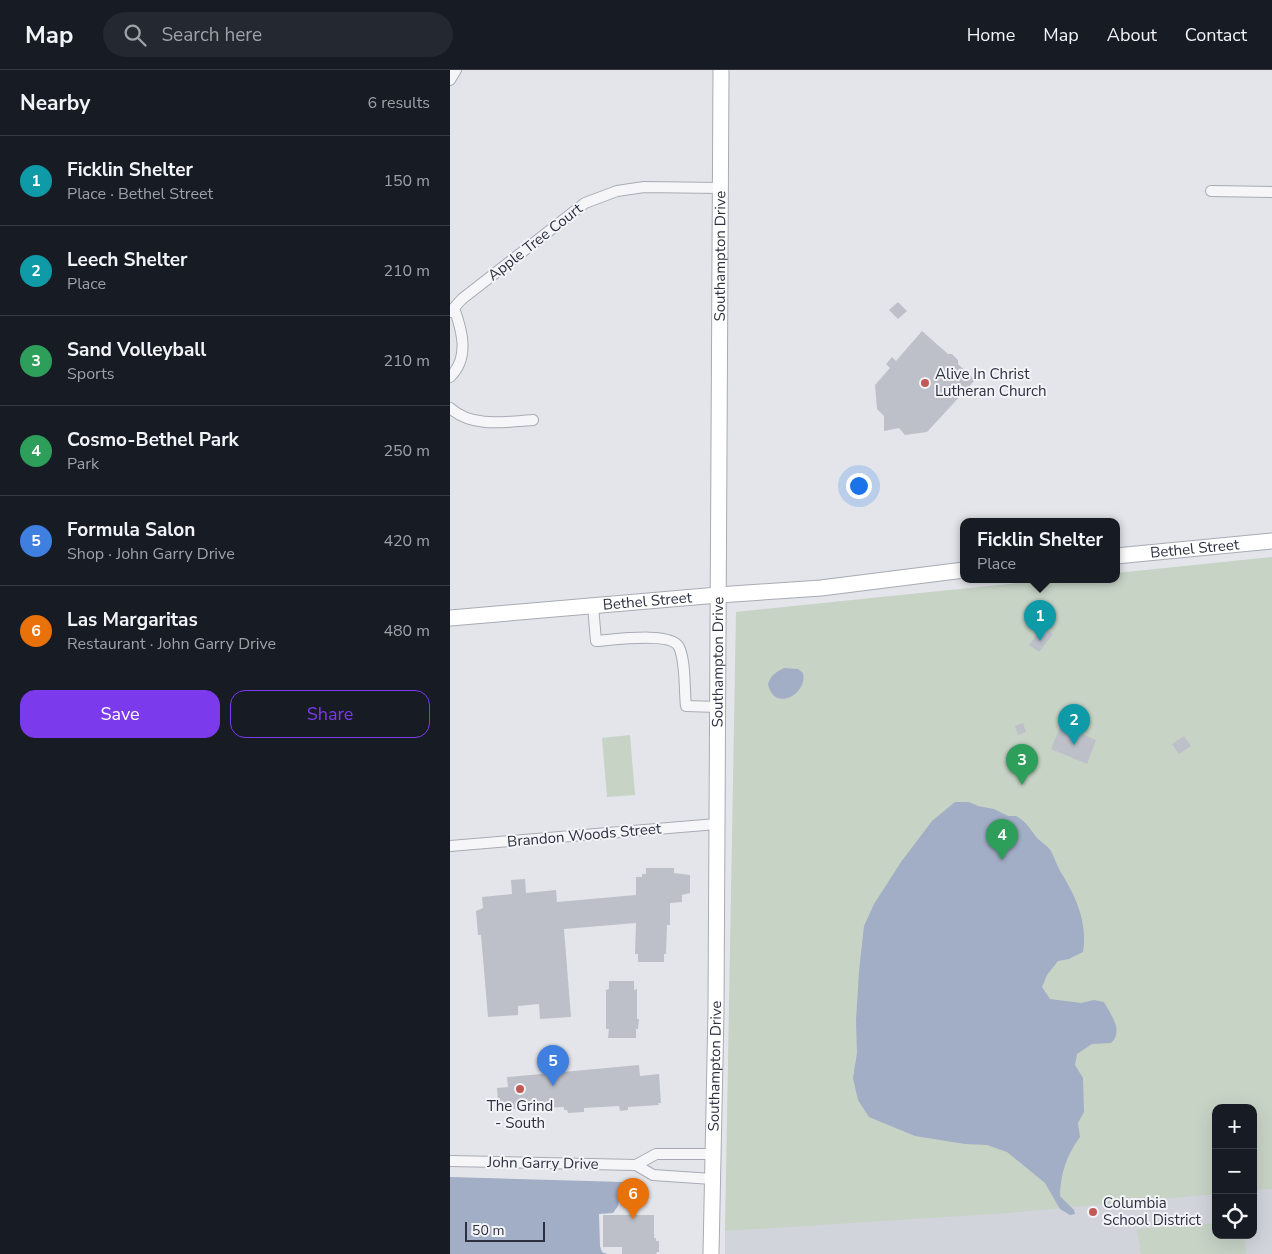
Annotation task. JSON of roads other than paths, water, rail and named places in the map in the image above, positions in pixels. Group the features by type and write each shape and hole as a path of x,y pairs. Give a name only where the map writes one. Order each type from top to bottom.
{"street":[{"path":"450,80 456,70"},
{"name":"Southampton Drive","path":"711,1254 716,1011 721,70"},
{"name":"Apple Tree Court","path":"452,310 462,300 585,203 617,191 644,187 720,188"},
{"path":"1211,191 1272,192"},
{"path":"450,377 460,361 463,348 462,328 452,310"},
{"path":"450,408 458,415 489,423 533,420"},
{"name":"Bethel Street","path":"1120,556 1272,540"},
{"name":"Bethel Street","path":"450,618 821,588 960,571"},
{"path":"593,606 596,641 655,638 666,638 673,641 679,646 682,659 686,706 718,707"},
{"name":"Brandon Woods Street","path":"450,846 717,824"},
{"name":"John Garry Drive","path":"636,1165 656,1154 713,1154"},
{"name":"John Garry Drive","path":"450,1161 636,1165 653,1175 712,1179"}],"water":[{"path":"784,668 798,669 803,673 803,681 796,693 783,699 771,693 768,684 774,674"},
{"path":"955,802 969,802 994,809 1008,816 1016,816 1026,823 1037,838 1050,849 1079,909 1084,930 1084,941 1083,952 1069,959 1058,961 1047,975 1042,987 1050,999 1081,1003 1094,1000 1104,1002 1115,1023 1115,1038 1111,1043 1092,1044 1077,1054 1075,1065 1083,1078 1084,1112 1078,1123 1080,1137 1071,1150 1060,1188 1060,1196 1074,1210 1075,1214 1070,1215 1060,1209 1045,1183 1007,1152 987,1145 965,1144 915,1136 869,1117 858,1100 853,1078 857,1053 856,1020 864,926 874,904 901,862 932,821"},
{"path":"450,1177 623,1182 618,1206 613,1213 599,1214 600,1246 602,1252 607,1254 450,1254"}],"place":[{"name":"Alive In Christ Lutheran Church","path":"925,383"},
{"name":"Ficklin Shelter","path":"1040,641"},
{"name":"Leech Shelter","path":"1074,745"},
{"name":"Sand Volleyball","path":"1022,785"},
{"name":"Cosmo-Bethel Park","path":"1002,860"},
{"name":"Formula Salon","path":"553,1086"},
{"name":"The Grind - South","path":"520,1089"},
{"name":"Columbia School District","path":"1093,1212"},
{"name":"Las Margaritas","path":"633,1219"}]}
